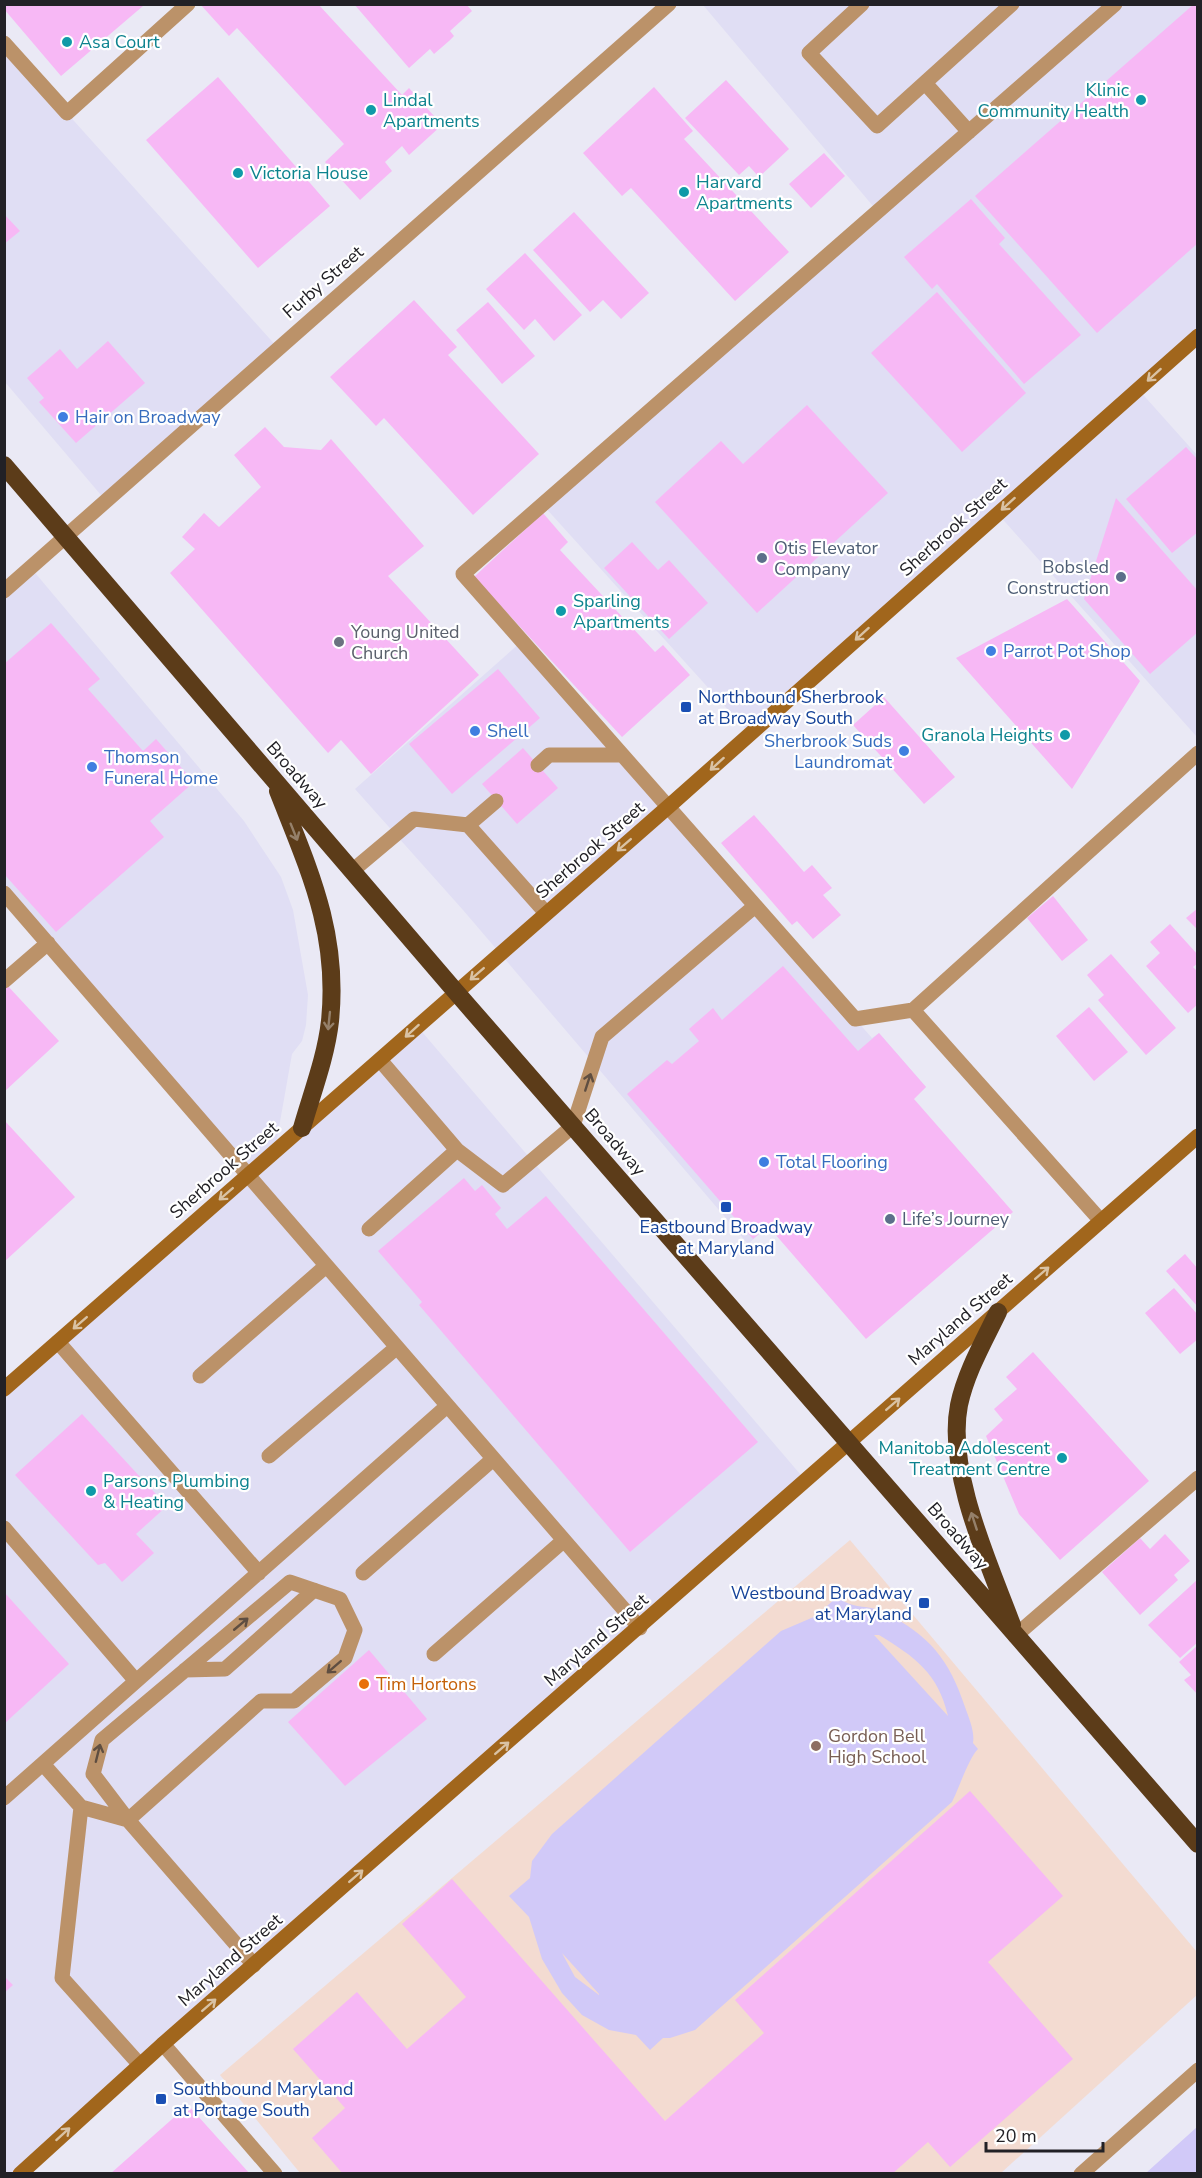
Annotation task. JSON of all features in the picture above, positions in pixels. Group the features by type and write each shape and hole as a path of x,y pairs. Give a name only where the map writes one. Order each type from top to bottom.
{"highway":[{"name":"Broadway","path":"4,465 456,992 1197,1844"},
{"path":"273,778 319,896 332,969 326,1042 302,1128"},
{"path":"998,1312 963,1390 959,1406 958,1438 969,1504 1015,1636"}],"main road":[{"name":"Sherbrook Street","path":"4,1389 668,807 1197,336"},
{"name":"Maryland Street","path":"20,2174 140,2065 1197,1136"}],"street":[{"path":"4,43 68,113 188,4"},
{"name":"Furby Street","path":"4,591 669,4"},
{"path":"862,4 809,53 877,126 1012,4"},
{"path":"1115,4 463,574 855,1019 913,1010 1197,753"},
{"path":"925,83 969,132"},
{"path":"538,765 549,755 621,755"},
{"path":"468,825 496,801"},
{"path":"352,871 414,819 468,825 546,913"},
{"path":"4,893 639,1628"},
{"path":"380,1060 457,1150 503,1185 573,1126 602,1037 755,906"},
{"path":"4,981 48,943"},
{"path":"913,1010 1101,1221"},
{"path":"369,1229 457,1150"},
{"path":"200,1376 326,1266"},
{"path":"58,1342 259,1573"},
{"path":"269,1456 396,1348"},
{"path":"4,1797 446,1407"},
{"path":"363,1573 492,1460"},
{"path":"1015,1636 1197,1478"},
{"path":"4,1528 136,1681"},
{"path":"434,1654 563,1541"},
{"path":"128,1820 261,1701 294,1701 345,1658 355,1630 340,1599 290,1582 102,1740 93,1774 128,1820 255,1965"},
{"path":"184,1671 225,1669 314,1590"},
{"path":"43,1764 81,1807 128,1820"},
{"path":"81,1807 62,1978 140,2065"},
{"path":"164,2044 275,2174"},
{"path":"1081,2174 1197,2070"}],"shaded area":[{"path":"703,5 1197,5 1197,336 1138,389 1197,455 1197,737 998,514 750,734 543,505 878,212"},
{"path":"4,43 278,348 106,501 5,382"},
{"path":"31,568 244,821 281,877 293,910 308,995 306,1025 302,1041 292,1054 275,1150 417,1026 806,1481 20,2173 5,2173 4,1389 248,1174 5,893 5,591"},
{"path":"522,641 872,1038 879,1033 926,1087 748,1244 463,910 355,789"},
{"name":"Gordon Bell High School","path":"850,1540 1197,1952 1197,1995 1001,2173 300,2173 220,2075"},
{"path":"838,1596 853,1605 884,1612 914,1630 936,1651 952,1675 970,1720 973,1743 978,1749 952,1802 695,2030 663,2038 650,2050 636,2035 609,2030 582,2015 562,1993 542,1959 529,1917 509,1896 530,1878 532,1861 552,1834 781,1631 816,1616","holes":["874,1635 879,1635 892,1643 923,1668 938,1688 948,1716","562,1953 599,1994 599,1995 575,1977"]},
{"path":"1197,2127 1197,2173 1146,2173"}],"building":[{"name":"Asa Court","path":"4,4 142,4 143,6 61,76 4,9"},
{"name":"Lindal Apartments","path":"200,4 318,4 402,95 409,88 442,125 409,155 402,146 385,162 392,171 360,200 325,162 344,144 237,28 229,36"},
{"path":"354,4 466,4 472,11 450,31 454,36 449,41 434,54 430,49 409,68"},
{"name":"Klinic Community Health","path":"1194,4 1198,4 1198,243 1097,333 975,196"},
{"name":"Victoria House","path":"218,77 330,206 258,268 146,140"},
{"path":"726,80 789,149 759,177 749,166 739,175 685,118"},
{"name":"Harvard Apartments","path":"654,87 693,131 684,139 789,252 735,301 631,188 622,196 583,153"},
{"path":"824,153 845,176 811,208 789,184"},
{"path":"971,199 1005,238 999,244 1081,335 1024,384 937,284 932,289 904,257"},
{"path":"574,212 649,293 621,319 603,300 590,312 533,250"},
{"path":"4,214 20,231 4,244"},
{"path":"525,253 582,315 554,341 535,319 524,330 486,289"},
{"path":"937,292 1026,393 962,452 871,353"},
{"path":"414,300 457,347 448,355 539,454 473,515 384,418 376,426 330,377"},
{"path":"488,302 535,356 502,384 456,330"},
{"path":"108,341 145,383 76,443 39,402 44,398 27,378 60,349 77,369"},
{"name":"Otis Elevator Company","path":"807,405 888,493 757,613 655,502 721,441 743,464"},
{"name":"Young United Church","path":"265,427 284,447 321,450 331,439 424,546 388,576 479,675 371,774 341,740 328,753 170,573 195,549 182,537 204,513 219,527 261,487 234,455"},
{"path":"1186,447 1198,460 1198,532 1172,553 1126,499"},
{"path":"1116,498 1198,591 1198,632 1150,674 1084,599"},
{"name":"Sparling Apartments","path":"543,513 568,542 560,550 655,652 663,645 690,675 622,737 474,577"},
{"path":"632,542 658,570 669,560 708,603 669,639 604,568"},
{"name":"Granola Heights","path":"1067,599 1140,681 1072,789 956,658"},
{"name":"Thomson Funeral Home","path":"51,623 100,679 88,689 143,751 156,739 194,782 150,821 164,837 56,932 4,874 4,664"},
{"name":"Shell","path":"498,669 540,718 452,794 409,744"},
{"name":"Sherbrook Suds Laundromat","path":"884,697 955,777 924,804 853,725"},
{"path":"523,748 558,788 517,824 482,784"},
{"path":"754,815 804,872 812,865 832,888 823,895 841,915 813,939 797,921 792,925 721,843"},
{"path":"1053,896 1088,940 1062,961 1027,918"},
{"path":"1198,908 1198,930 1186,918"},
{"path":"1170,924 1198,955 1198,963 1193,967 1198,972 1198,1004 1188,1013 1146,966 1160,953 1150,942"},
{"path":"1111,954 1176,1028 1146,1055 1098,1000 1104,995 1087,975"},
{"path":"783,966 858,1051 879,1033 926,1087 914,1099 1013,1212 866,1339 768,1226 753,1239 627,1094 667,1060 672,1064 699,1041 689,1029 713,1008 722,1020"},
{"path":"6,984 59,1041 4,1092 4,985"},
{"path":"1089,1007 1128,1052 1094,1081 1056,1036"},
{"path":"4,1120 75,1197 4,1262"},
{"path":"464,1178 475,1191 482,1185 501,1208 495,1214 507,1229 546,1196 758,1442 630,1552 419,1305 422,1302 378,1251"},
{"path":"1185,1254 1198,1269 1198,1307 1166,1271"},
{"path":"1174,1288 1198,1315 1198,1339 1180,1354 1145,1313"},
{"name":"Manitoba Adolescent Treatment Centre","path":"1033,1352 1149,1481 1060,1560 1019,1514 986,1436 1003,1420 994,1409 1017,1389 1006,1377"},
{"name":"Parsons Plumbing & Heating","path":"82,1414 167,1506 136,1534 154,1553 122,1582 105,1563 98,1565 15,1475"},
{"path":"1165,1534 1190,1561 1174,1575 1178,1580 1140,1615 1102,1572 1140,1538 1150,1549"},
{"path":"1198,1579 1198,1642 1180,1658 1148,1625"},
{"path":"4,1592 69,1664 4,1724"},
{"path":"1198,1645 1198,1695 1184,1680 1191,1675 1179,1662"},
{"name":"Tim Hortons","path":"369,1650 427,1719 345,1786 288,1722"},
{"path":"970,1791 1063,1896 988,1962 1073,2059 950,2167 928,2142 892,2174 343,2174 312,2138 345,2108 293,2049 357,1992 407,2049 466,1997 402,1924 452,1879 665,2121 764,2033 735,2000"},
{"path":"4,1976 13,1985 4,1993"},
{"path":"188,2105 250,2174 110,2174"}],"place":[{"name":"Asa Court","path":"67,42"},
{"name":"Klinic Community Health","path":"1141,100"},
{"name":"Lindal Apartments","path":"371,110"},
{"name":"Victoria House","path":"238,173"},
{"name":"Harvard Apartments","path":"684,192"},
{"name":"Hair on Broadway","path":"63,417"},
{"name":"Otis Elevator Company","path":"762,558"},
{"name":"Bobsled Construction","path":"1121,577"},
{"name":"Sparling Apartments","path":"561,611"},
{"name":"Young United Church","path":"339,642"},
{"name":"Parrot Pot Shop","path":"991,651"},
{"name":"Northbound Sherbrook at Broadway South","path":"686,707"},
{"name":"Shell","path":"475,731"},
{"name":"Granola Heights","path":"1065,735"},
{"name":"Sherbrook Suds Laundromat","path":"904,751"},
{"name":"Thomson Funeral Home","path":"92,767"},
{"name":"Total Flooring","path":"764,1162"},
{"name":"Eastbound Broadway at Maryland","path":"726,1207"},
{"name":"Life’s Journey","path":"890,1219"},
{"name":"Manitoba Adolescent Treatment Centre","path":"1062,1458"},
{"name":"Parsons Plumbing & Heating","path":"91,1491"},
{"name":"Westbound Broadway at Maryland","path":"924,1603"},
{"name":"Tim Hortons","path":"364,1684"},
{"name":"Gordon Bell High School","path":"816,1746"},
{"name":"Southbound Maryland at Portage South","path":"161,2099"}]}
